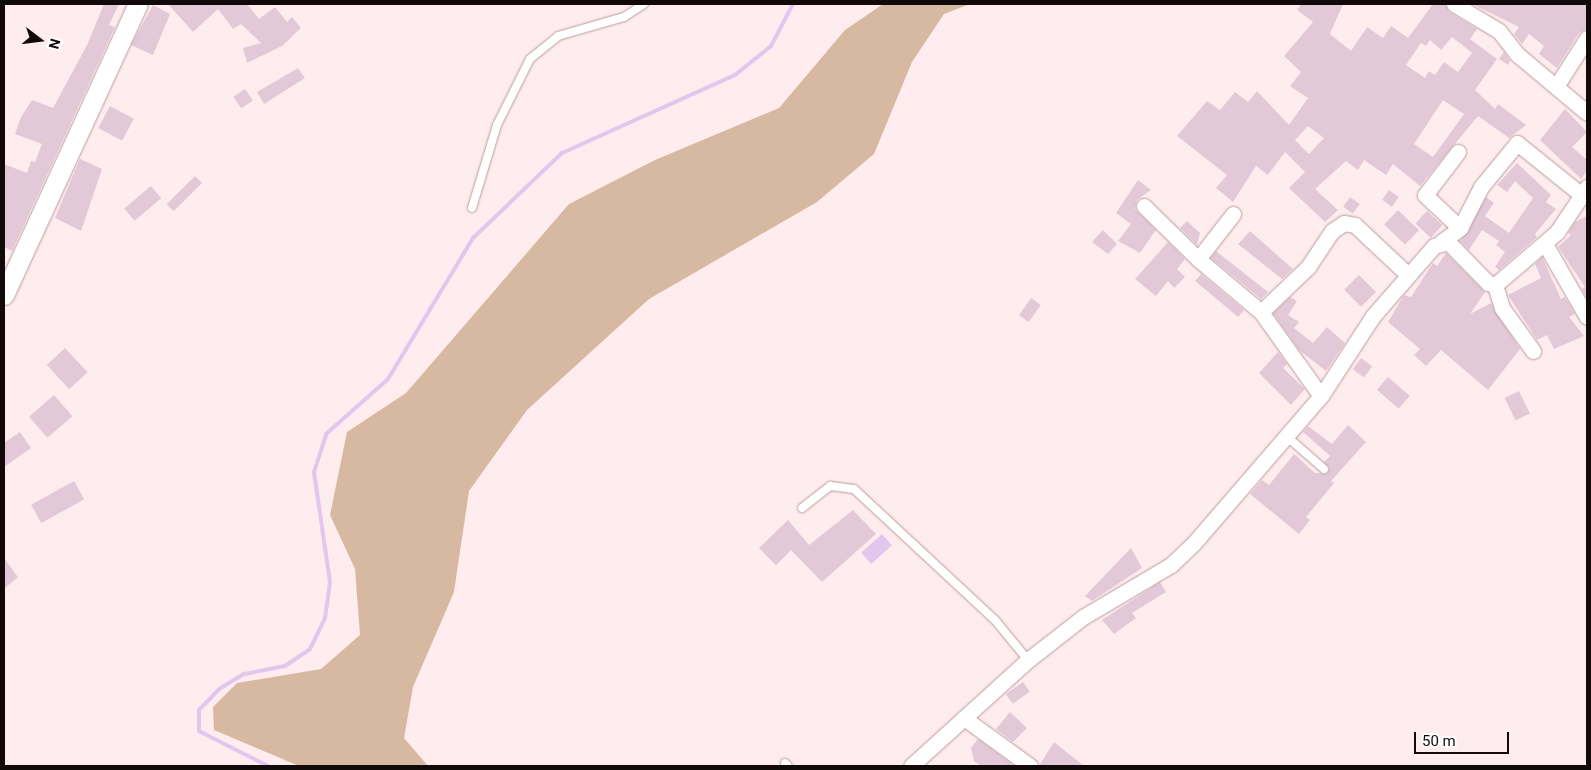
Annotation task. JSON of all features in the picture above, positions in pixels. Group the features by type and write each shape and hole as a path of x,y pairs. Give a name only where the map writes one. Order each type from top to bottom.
{"street":[{"path":"4,295 138,4"},
{"path":"1454,4 1499,31 1518,55 1557,85 1587,113"},
{"path":"1557,85 1587,38"},
{"path":"911,766 1028,660 1084,617 1171,565 1321,396 1373,316 1408,275 1441,242 1460,228 1481,187 1517,143 1585,192 1545,244 1495,285"},
{"path":"1458,152 1424,195 1460,228"},
{"path":"1144,206 1198,259 1261,312 1321,396"},
{"path":"1198,259 1232,214"},
{"path":"1261,312 1308,267 1332,232 1344,223 1355,225 1408,275"},
{"path":"1441,242 1454,246 1488,283 1495,285"},
{"path":"1545,244 1587,317"},
{"path":"1495,285 1502,308 1533,351"},
{"path":"964,718 1030,766"}],"lane":[{"path":"472,208 497,125 530,58 558,36 624,17 644,4"},
{"path":"1286,435 1324,469"},
{"path":"802,508 830,486 854,489 995,620 1028,660"}],"shaded area":[{"path":"883,4 970,4 944,14 912,62 874,154 817,202 649,299 527,410 469,491 454,592 413,687 404,738 428,766 299,766 214,730 213,707 237,683 321,669 360,635 355,569 330,515 347,432 406,393 569,204 655,160 779,108 845,30"},
{"path":"882,534 892,545 871,564 861,553"}],"building":[{"path":"104,4 119,4 109,25 115,27 12,251 4,247 4,164 27,173 31,161 35,162 42,144 15,134 21,117 32,100 53,108 87,45"},
{"path":"168,4 247,4 259,19 275,7 287,22 292,17 301,28 282,46 247,63 243,48 261,43 241,24 233,29 218,9 193,32"},
{"path":"1301,4 1343,4 1330,34 1351,51 1367,27 1383,38 1391,26 1408,38 1433,4 1445,4 1449,12 1477,29 1470,39 1497,59 1475,90 1495,109 1498,104 1526,125 1509,138 1478,116 1420,186 1393,164 1386,175 1364,160 1358,170 1346,161 1315,189 1338,210 1325,222 1289,188 1305,172 1285,152 1268,175 1256,166 1233,202 1216,188 1227,175 1177,136 1207,101 1220,110 1235,92 1248,102 1257,91 1289,125 1308,98 1290,86 1301,72 1284,56 1313,22 1297,10","holes":["1452,37 1472,53 1458,72 1444,62 1435,75 1429,71 1425,78 1406,65 1421,43 1426,46 1430,40 1441,50","1443,100 1464,114 1433,157 1414,144","1308,126 1324,138 1309,154 1295,140"]},
{"path":"1472,4 1587,4 1587,29 1579,33 1557,68 1539,54 1544,46 1529,34 1522,44 1514,34 1519,27"},
{"path":"153,5 170,14 153,55 131,45"},
{"path":"1504,52 1510,61 1508,65 1499,59"},
{"path":"298,68 305,78 264,104 257,92"},
{"path":"245,89 253,101 241,108 233,97"},
{"path":"110,106 134,119 122,141 98,128"},
{"path":"1565,109 1587,132 1572,147 1587,160 1587,171 1581,179 1540,140"},
{"path":"80,159 102,169 81,231 55,218"},
{"path":"1517,163 1551,195 1546,202 1556,209 1535,234 1537,237 1499,270 1495,267 1505,252 1496,245 1499,241 1482,230 1469,250 1460,241 1486,197 1494,203 1485,216 1509,233 1533,198 1515,181 1507,192 1497,185"},
{"path":"195,176 202,183 174,211 167,204"},
{"path":"1138,180 1151,190 1137,200 1135,209 1156,230 1140,253 1118,241 1131,224 1116,213"},
{"path":"151,186 161,198 134,221 124,208"},
{"path":"1389,190 1399,197 1392,207 1382,200"},
{"path":"1350,197 1360,204 1353,214 1343,207"},
{"path":"1398,210 1419,230 1405,245 1384,224"},
{"path":"1427,211 1442,225 1431,238 1415,223"},
{"path":"1587,216 1587,299 1582,289 1585,287 1558,247 1571,235 1568,233 1575,222"},
{"path":"1187,221 1200,233 1197,245 1180,228"},
{"path":"1103,230 1117,244 1108,254 1092,242"},
{"path":"1250,231 1293,269 1282,279 1238,244"},
{"path":"1168,242 1185,259 1177,269 1185,277 1174,288 1168,281 1156,296 1135,279"},
{"path":"1216,251 1268,292 1261,299 1211,258"},
{"path":"1446,253 1485,292 1470,314 1491,303 1520,349 1488,390 1441,350 1426,366 1414,355 1420,349 1388,322 1404,295 1411,297 1433,263 1437,266"},
{"path":"1542,257 1561,299 1565,297 1575,314 1569,317 1584,336 1554,349 1547,335 1537,340 1508,295 1541,278 1535,264"},
{"path":"1201,274 1244,310 1238,317 1195,281"},
{"path":"1359,275 1376,292 1361,307 1344,290"},
{"path":"1290,297 1297,301 1288,315 1299,322 1294,328 1313,343 1327,327 1345,343 1326,371 1299,350 1273,313"},
{"path":"1031,298 1041,305 1029,322 1019,315"},
{"path":"65,348 88,372 69,389 47,365"},
{"path":"1278,352 1287,364 1283,368 1305,389 1291,405 1259,373"},
{"path":"1361,358 1372,366 1364,378 1353,369"},
{"path":"1388,377 1410,396 1399,409 1377,390"},
{"path":"1519,391 1530,413 1516,420 1505,398"},
{"path":"54,395 72,416 47,438 29,417"},
{"path":"1348,425 1366,442 1331,481 1334,483 1306,517 1310,520 1299,534 1250,494 1262,480 1269,485 1294,454 1315,473 1328,473 1324,462 1330,456 1303,432 1308,426 1332,444"},
{"path":"20,432 31,448 4,467 4,443"},
{"path":"74,481 84,499 41,523 31,505"},
{"path":"853,510 876,534 822,582 791,550 776,565 759,548 788,520 809,545"},
{"path":"1131,548 1142,568 1092,601 1085,596"},
{"path":"4,558 18,577 4,589"},
{"path":"1160,582 1166,592 1132,613 1136,618 1114,634 1102,620"},
{"path":"1023,682 1030,692 1013,704 1006,694"},
{"path":"1010,712 1027,728 1013,742 996,729"},
{"path":"978,739 1012,764 1010,766 981,766 974,761 971,748"},
{"path":"1054,742 1084,766 1039,766"}],"waterway":[{"path":"268,766 199,731 199,710 219,689 244,674 285,666 310,649 325,618 330,582 314,472 326,434 388,379 473,238 562,153 735,75 771,46 793,4"}]}
